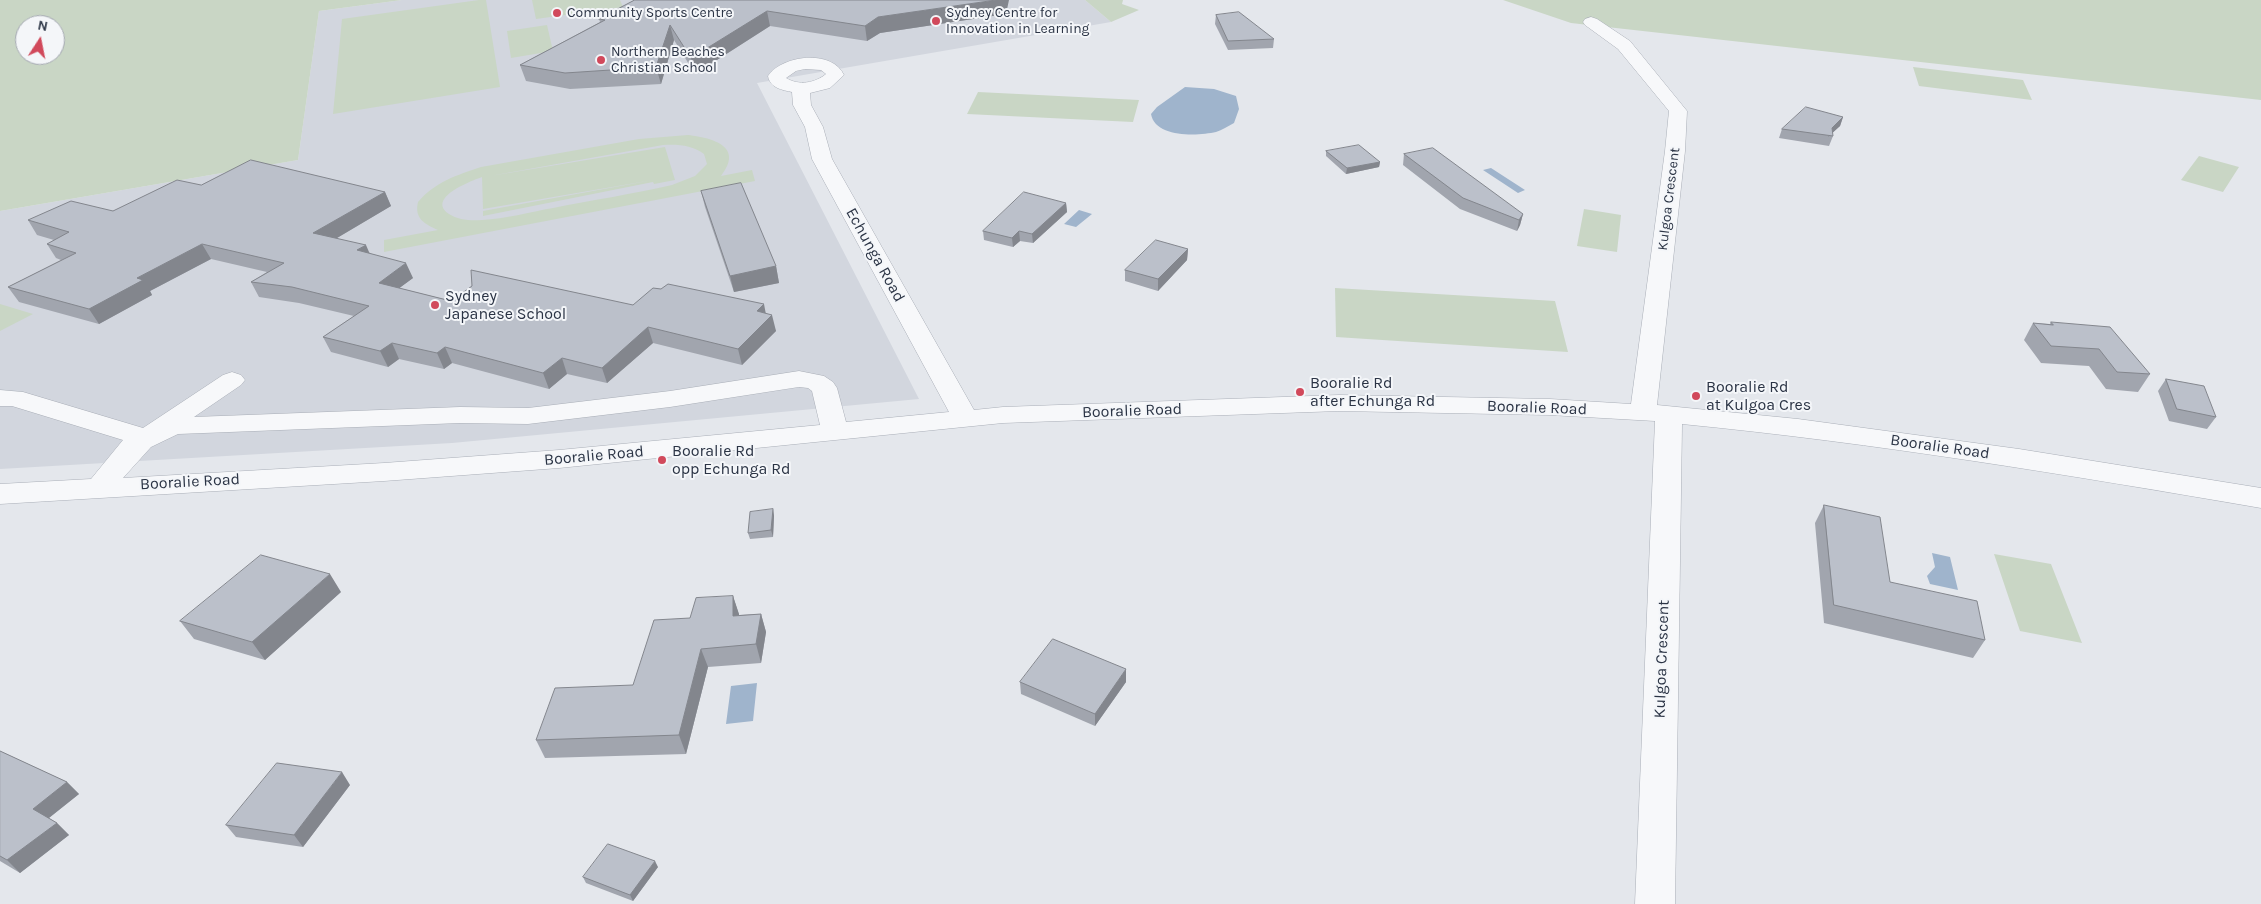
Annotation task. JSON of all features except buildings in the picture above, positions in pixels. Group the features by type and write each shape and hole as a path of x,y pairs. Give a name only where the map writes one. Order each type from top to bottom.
{"street":[{"name":"Kulgoa Crescent","path":"1591,22 1624,45 1678,111 1656,413 1655,904"},
{"name":"Echunga Road","path":"801,87 802,105 814,127 822,159 965,418"},
{"path":"0,398 14,398 128,432 141,441 177,426 460,415 528,416 670,399 799,379 814,381 824,388 836,432"},
{"path":"100,487 141,441 232,380"},
{"name":"Booralie Road","path":"0,494 550,460 965,418 1339,403 1550,407 1656,413 1798,427 1999,455 2261,498"}],"shaded area":[{"name":"Sydney Japanese School","path":"402,0 1085,0 1111,22 757,83 919,399 452,443 0,469 0,211 298,160 319,11"}],"green space":[{"path":"0,0 402,0 319,11 298,160 0,211"},
{"path":"486,0 500,87 333,114 342,19"},
{"name":"Community Sports Centre","path":"532,0 620,0 623,7 536,19"},
{"path":"1085,0 1123,0 1122,4 1139,10 1111,22"},
{"path":"1503,0 2261,0 2261,100 1571,23"},
{"path":"547,25 553,51 511,58 507,31"},
{"path":"1913,67 2023,80 2032,100 1919,86"},
{"path":"978,92 1139,100 1133,122 967,114"},
{"path":"688,135 716,142 728,151 727,166 721,176 752,170 755,181 384,252 384,240 438,230 425,223 419,217 418,202 439,184 455,176 481,167 639,139","holes":["663,145 679,145 695,149 704,154 707,164 695,176 672,185 509,217 465,220 456,218 443,208 446,196 461,186 482,177 483,209 653,180 483,211 483,216 653,182 654,184 675,180 665,147 490,176"]},
{"path":"2199,156 2239,167 2223,192 2181,180"},
{"path":"1584,209 1621,215 1617,252 1577,246"},
{"path":"1335,288 1555,301 1568,352 1336,337"},
{"path":"0,304 33,314 0,331"},
{"path":"1994,554 2051,564 2082,643 2020,631"}],"water":[{"path":"1185,87 1214,89 1236,96 1239,109 1234,123 1216,132 1199,134 1178,134 1160,128 1154,122 1151,114 1157,107"},
{"path":"1491,168 1525,190 1518,193 1483,170"},
{"path":"1079,210 1092,214 1076,227 1064,224"},
{"path":"1932,553 1950,557 1958,590 1930,584 1927,576 1935,567"},
{"path":"757,683 753,721 726,724 731,686"}],"place":[{"name":"Community Sports Centre","path":"557,13"},
{"name":"Sydney Centre for Innovation in Learning","path":"936,21"},
{"name":"Northern Beaches Christian School","path":"601,60"},
{"name":"Sydney Japanese School","path":"435,305"},
{"name":"Booralie Rd after Echunga Rd","path":"1300,392"},
{"name":"Booralie Rd at Kulgoa Cres","path":"1696,396"},
{"name":"Booralie Rd opp Echunga Rd","path":"662,460"}]}
